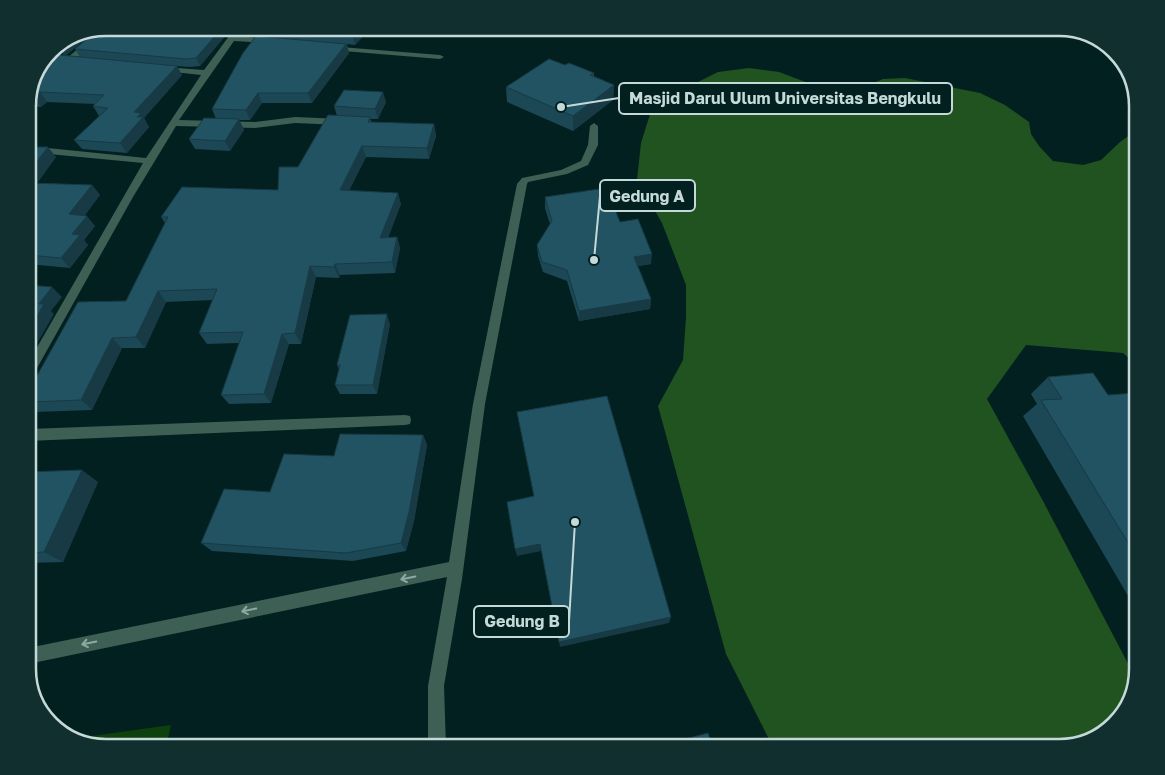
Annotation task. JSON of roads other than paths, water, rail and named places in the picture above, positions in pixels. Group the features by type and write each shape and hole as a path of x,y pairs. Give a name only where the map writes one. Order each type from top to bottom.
{"street":[{"path":"79,62 66,61 95,38"},
{"path":"36,359 150,161 205,73 231,38 276,42"},
{"path":"322,47 440,56"},
{"path":"157,69 205,73"},
{"path":"174,123 255,126 296,120 349,122"},
{"path":"437,739 436,686 479,404 522,184 525,180 564,172 585,163 593,145 594,126"},
{"path":"36,150 150,161"},
{"path":"36,435 405,420"},
{"path":"36,654 455,568"}],"place":[{"name":"Masjid Darul Ulum Universitas Bengkulu","path":"561,107"},
{"name":"Gedung A","path":"594,260"},
{"name":"Gedung B","path":"575,522"}]}
